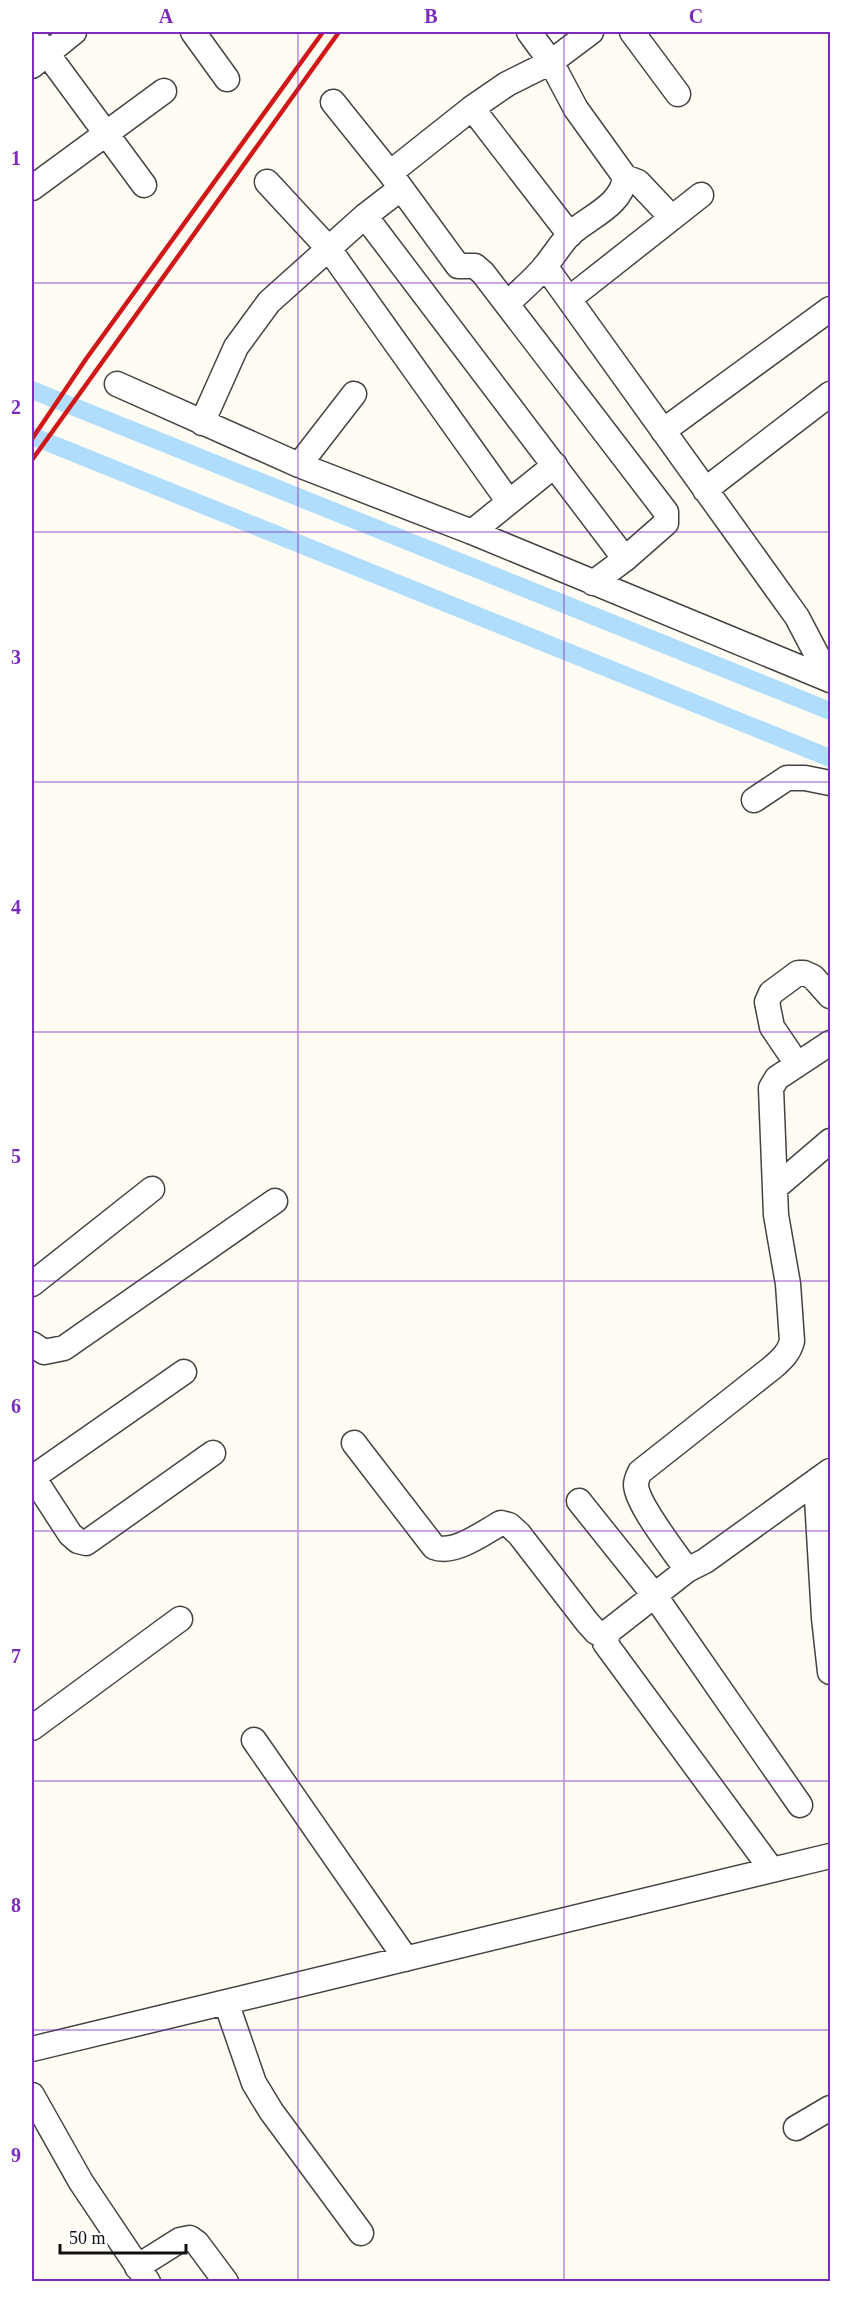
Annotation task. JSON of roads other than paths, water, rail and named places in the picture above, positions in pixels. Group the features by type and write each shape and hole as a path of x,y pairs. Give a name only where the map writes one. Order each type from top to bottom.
{"street":[{"path":"39,60 74,32"},
{"path":"193,32 227,79"},
{"path":"529,32 551,62 576,109 625,177 638,182 672,218"},
{"path":"202,423 236,347 269,302 365,216 395,181 472,108 507,84 551,62 591,32"},
{"path":"632,32 678,94"},
{"path":"32,33 39,60 106,133 144,185"},
{"path":"32,188 164,91"},
{"path":"333,102 458,266 478,267 666,512 666,523 626,559 593,583"},
{"path":"472,108 570,235"},
{"path":"507,304 545,266 570,235 617,197 624,186 625,177"},
{"path":"267,182 329,249 508,502"},
{"path":"569,299 701,195"},
{"path":"365,216 626,559"},
{"path":"117,384 299,465 472,532 831,680 796,617 545,266"},
{"path":"663,431 831,309"},
{"path":"299,465 354,394"},
{"path":"705,490 828,401"},
{"path":"472,532 555,465"},
{"path":"754,800 787,778 806,778 831,783"},
{"path":"797,1064 772,1027 767,1002 771,993 798,973 804,973 813,977 831,996"},
{"path":"687,1570 650,1515 638,1493 635,1482 640,1472 773,1367 790,1348 792,1341 788,1284 776,1215 771,1088 777,1078 831,1043"},
{"path":"775,1188 831,1141"},
{"path":"32,1284 152,1189"},
{"path":"32,1344 44,1352 64,1348 275,1201"},
{"path":"184,1372 32,1478 70,1534 78,1542 86,1542 213,1453"},
{"path":"354,1443 434,1547 442,1550 455,1547 501,1523 509,1525 519,1534 587,1622 596,1632 607,1638"},
{"path":"772,1870 605,1643 609,1631 687,1570 705,1561 823,1476"},
{"path":"823,1476 831,1672"},
{"path":"579,1501 655,1596 800,1805"},
{"path":"32,1728 180,1619"},
{"path":"254,1740 406,1959"},
{"path":"32,2049 831,1856"},
{"path":"226,2002 254,2083 271,2111 362,2233"},
{"path":"32,2095 81,2182 142,2274 180,2240 190,2238 197,2243 226,2282"},
{"path":"796,2128 831,2108"}],"waterway":[{"path":"32,390 830,711"},
{"path":"32,436 830,758"}],"railway":[{"path":"32,439 86,359 323,32"},
{"path":"32,460 339,32"}]}
